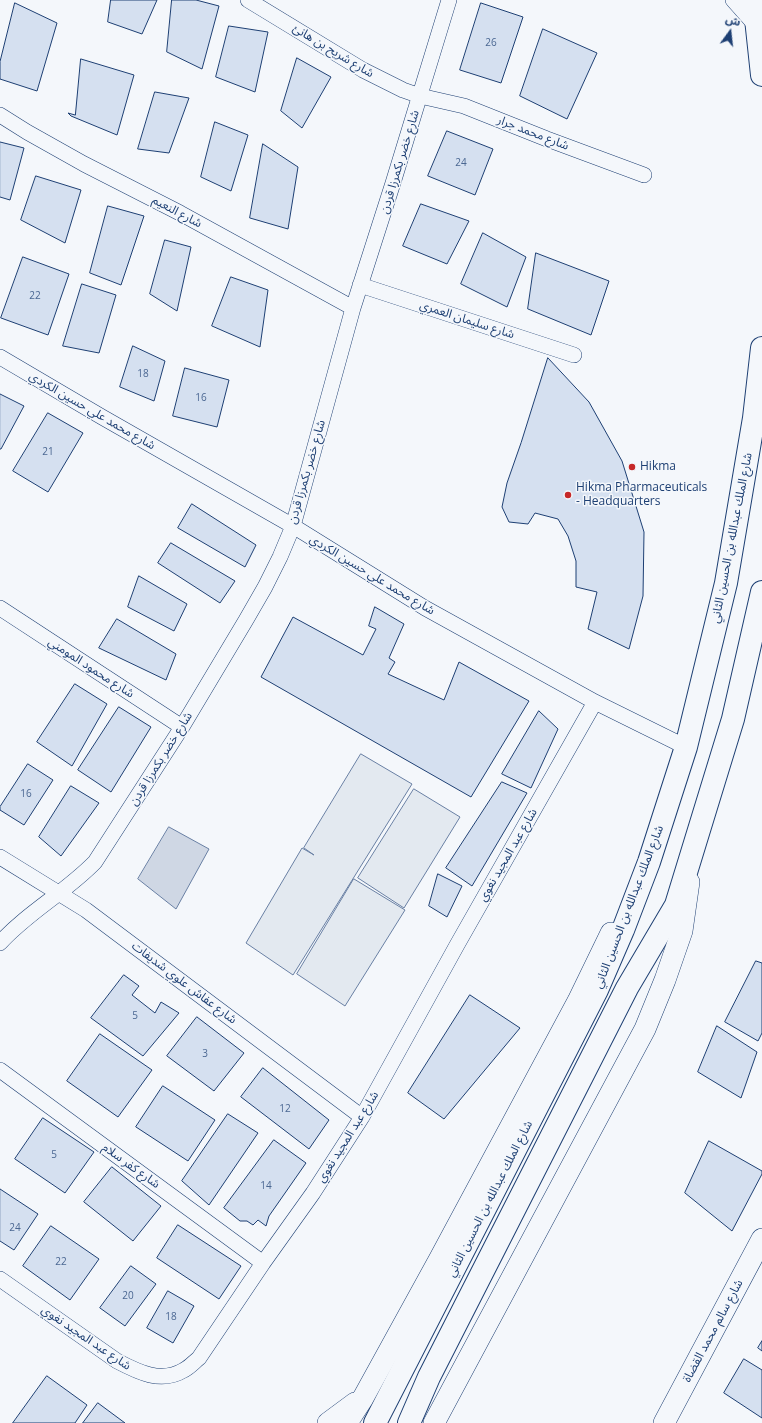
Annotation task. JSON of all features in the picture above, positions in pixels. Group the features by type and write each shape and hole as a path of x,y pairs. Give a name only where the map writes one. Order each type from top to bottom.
{"highway":[{"path":"754,0 762,75"},
{"name":"شارع الملك عبدالله بن الحسين الثاني","path":"387,1414 597,990 623,930 649,862 686,747 726,583 752,426 762,348"},
{"path":"409,1423 429,1377 627,988 676,905 733,720 762,592"},
{"path":"387,1414 429,1377"}],"main road":[{"path":"434,1423 645,1029 665,980 682,931 688,899 692,856"},
{"path":"347,1423 363,1398 444,1251 567,1021 624,907 649,862"},
{"name":"شارع سالم محمد القضاة","path":"664,1423 762,1239"},
{"path":"328,1423 363,1398"}],"street":[{"name":"شارع شريح بن هانئ","path":"248,0 362,70 403,90 420,96"},
{"name":"شارع خضر بكمرزا قردن","path":"0,943 26,917 80,877 95,862 182,727 265,587 280,557 293,526 353,308 449,0"},
{"path":"733,0 757,27"},
{"name":"شارع محمد جرار","path":"420,96 464,106 644,175"},
{"name":"شارع النعيم","path":"0,115 78,161 180,213 353,308"},
{"name":"شارع سليمان العمري","path":"360,285 574,355"},
{"name":"شارع محمد علي حسين الكردي","path":"0,357 293,526 425,608 595,702 686,747"},
{"name":"شارع محمود المومني","path":"0,608 182,727"},
{"name":"شارع عبد المجيد نغوي","path":"0,1280 117,1361 138,1372 152,1376 166,1376 184,1370 199,1358 263,1263 313,1193 362,1117 461,938 595,702"},
{"name":"شارع عفاش علوي شديفات","path":"0,857 86,910 362,1117"},
{"name":"شارع كفر سلام","path":"0,1070 263,1263"}],"shaded area":[{"path":"361,754 412,784 293,975 246,943 302,848 314,855 304,848"},
{"path":"414,789 460,817 404,908 358,878"},
{"path":"169,827 209,849 176,909 138,879"},
{"path":"354,879 405,910 345,1006 297,974"}],"building":[{"path":"111,0 157,0 142,34 108,22"},
{"path":"172,0 196,0 219,6 202,69 167,52"},
{"path":"15,3 57,23 37,91 0,79 0,62"},
{"path":"481,3 523,17 501,83 460,70"},
{"path":"229,26 268,32 255,92 216,77"},
{"path":"543,29 597,53 567,119 520,96"},
{"path":"297,58 331,77 302,128 281,111"},
{"path":"81,59 134,75 117,135 71,116 68,113 75,115"},
{"path":"155,92 189,98 169,153 138,149"},
{"path":"215,122 248,135 231,191 201,177"},
{"path":"447,131 493,149 475,195 428,176"},
{"path":"0,142 24,148 10,200 0,197"},
{"path":"263,144 298,167 288,229 250,218"},
{"path":"36,176 81,190 65,243 21,220"},
{"path":"421,204 469,221 447,264 403,246"},
{"path":"108,206 144,216 121,285 90,273"},
{"path":"483,233 526,257 507,307 461,284"},
{"path":"165,240 191,247 177,311 150,294"},
{"path":"536,253 609,281 591,335 528,309"},
{"path":"23,257 69,274 48,335 1,318"},
{"path":"231,277 268,290 260,347 212,326"},
{"path":"82,284 116,295 99,353 63,346"},
{"path":"133,346 165,361 154,401 120,387"},
{"name":"Hikma Pharmaceuticals - Headquarters","path":"548,358 589,402 622,461 644,532 643,596 629,649 588,629 597,592 576,587 576,561 568,536 558,519 535,513 528,524 509,522 502,507 507,483"},
{"path":"185,368 229,380 217,427 173,416"},
{"path":"0,394 24,406 1,449 0,449"},
{"path":"48,413 83,433 48,492 13,471"},
{"path":"192,504 256,545 245,567 178,528"},
{"path":"171,543 235,581 220,603 158,563"},
{"path":"139,576 187,604 174,631 128,607"},
{"path":"375,607 404,624 389,658 395,662 388,674 444,700 459,662 529,701 471,797 261,677 293,617 363,655 376,629 369,626"},
{"path":"117,619 176,654 166,680 99,648"},
{"path":"75,684 107,704 72,766 37,742"},
{"path":"119,707 151,727 111,792 78,770"},
{"path":"539,711 558,729 531,788 502,774"},
{"path":"28,764 53,780 24,825 0,810 0,807"},
{"path":"502,782 527,793 472,886 446,868"},
{"path":"71,786 99,803 61,856 39,837"},
{"path":"438,874 462,886 447,917 429,906"},
{"path":"756,961 762,963 762,1033 758,1041 725,1022"},
{"path":"124,975 139,986 132,995 155,1013 161,1002 179,1013 143,1056 91,1018"},
{"path":"470,995 520,1028 444,1119 408,1093"},
{"path":"197,1017 244,1053 214,1091 167,1056"},
{"path":"717,1026 757,1052 741,1098 698,1072"},
{"path":"100,1034 152,1070 118,1117 67,1081"},
{"path":"263,1068 329,1120 309,1149 241,1097"},
{"path":"163,1086 215,1120 188,1161 136,1127"},
{"path":"228,1114 258,1133 209,1205 182,1181"},
{"path":"43,1118 94,1152 65,1193 15,1159"},
{"path":"274,1140 306,1163 269,1216 266,1226 258,1220 253,1225 247,1221 240,1221 224,1208"},
{"path":"709,1141 762,1171 762,1174 732,1231 685,1193"},
{"path":"112,1167 161,1206 133,1241 84,1202"},
{"path":"0,1189 38,1214 14,1250 0,1241"},
{"path":"178,1225 241,1266 219,1299 157,1258"},
{"path":"51,1226 99,1259 70,1300 23,1266"},
{"path":"131,1266 156,1284 125,1326 100,1308"},
{"path":"168,1291 194,1306 173,1343 147,1328"},
{"path":"762,1341 762,1351 758,1348"},
{"path":"744,1359 762,1370 762,1418 724,1393"},
{"path":"47,1376 87,1405 75,1423 13,1423"},
{"path":"98,1403 125,1423 83,1423"}],"place":[{"name":"Hikma","path":"632,467"},
{"name":"Hikma Pharmaceuticals - Headquarters","path":"568,495"}]}
